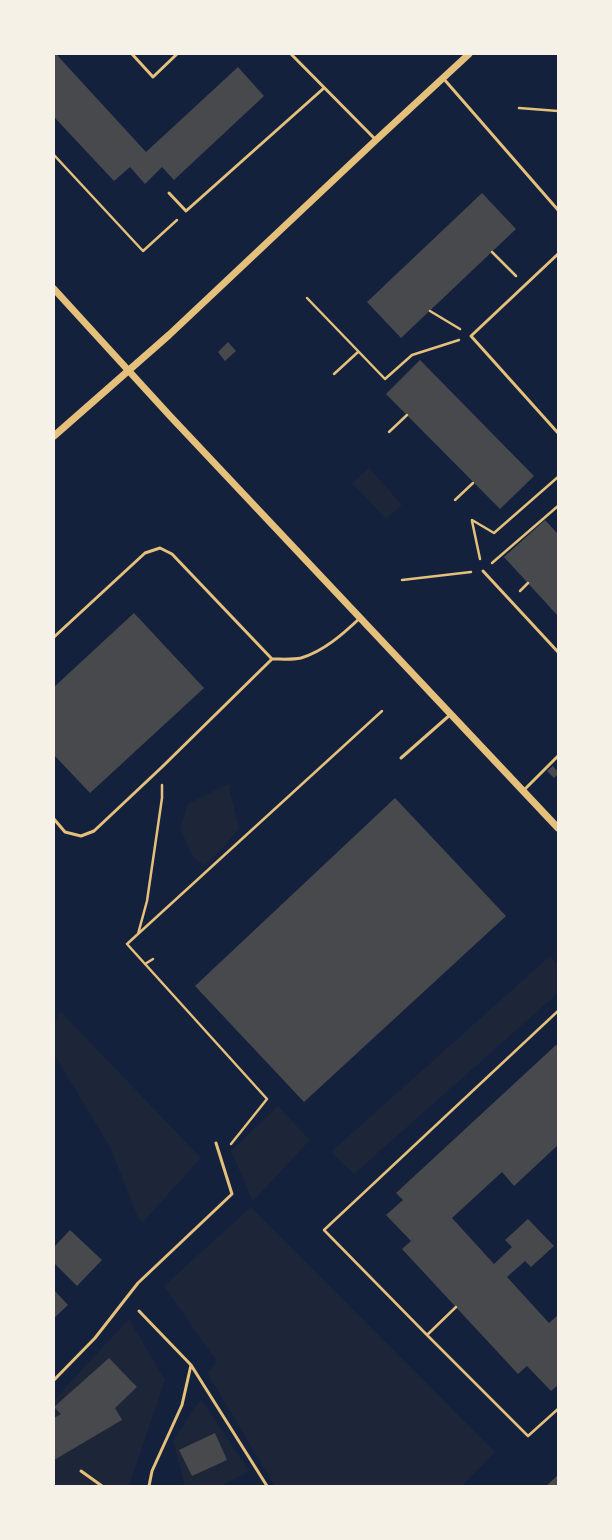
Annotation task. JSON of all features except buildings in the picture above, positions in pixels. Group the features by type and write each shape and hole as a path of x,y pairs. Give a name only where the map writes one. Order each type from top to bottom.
{"street":[{"path":"54,436 169,335 469,54"},
{"path":"54,289 127,371 558,828"}],"lane":[{"path":"132,54 152,77 177,54"},
{"path":"293,55 376,140"},
{"path":"443,78 558,210"},
{"path":"169,193 186,211 324,88"},
{"path":"558,254 471,336 558,433"},
{"path":"54,637 145,553 160,548 172,554 272,659"},
{"path":"483,571 558,652"},
{"path":"54,819 65,832 81,836 94,831 162,768 272,659 300,658 322,648 339,637 360,618"},
{"path":"401,758 451,714"},
{"path":"523,791 558,756"},
{"path":"54,1380 96,1338 138,1283 232,1194 216,1143"},
{"path":"139,1311 191,1365 267,1486"},
{"path":"149,1486 152,1471 182,1405 191,1365"},
{"path":"81,1471 102,1486"}],"path":[{"path":"519,108 558,111"},
{"path":"54,155 143,251 186,211"},
{"path":"492,252 525,285"},
{"path":"306,298 385,379 412,355 471,336"},
{"path":"430,311 471,336"},
{"path":"334,374 358,352"},
{"path":"389,432 406,415"},
{"path":"483,571 472,520 494,533 558,477"},
{"path":"455,500 473,483"},
{"path":"402,580 483,571 558,506"},
{"path":"229,1147 267,1099 128,944 382,711"},
{"path":"138,934 147,901 162,798 162,768"},
{"path":"146,964 153,959"},
{"path":"558,1011 324,1230 528,1436 558,1410"},
{"path":"427,1335 456,1307"}],"shaded area":[{"path":"369,468 402,505 386,519 352,483"},
{"path":"228,784 239,828 225,846 204,866 193,857 180,828 188,804"},
{"path":"550,956 558,965 558,993 354,1174 331,1152"},
{"path":"60,1011 201,1158 142,1223 137,1215 110,1147 54,1054 54,1025"},
{"path":"278,1106 310,1140 253,1201 231,1151"},
{"path":"251,1207 495,1452 462,1486 275,1486 207,1373 217,1362 164,1286"},
{"path":"129,1319 165,1380 129,1486 54,1486 54,1400"},
{"path":"201,1399 249,1471 221,1486 185,1486 173,1441"}]}
